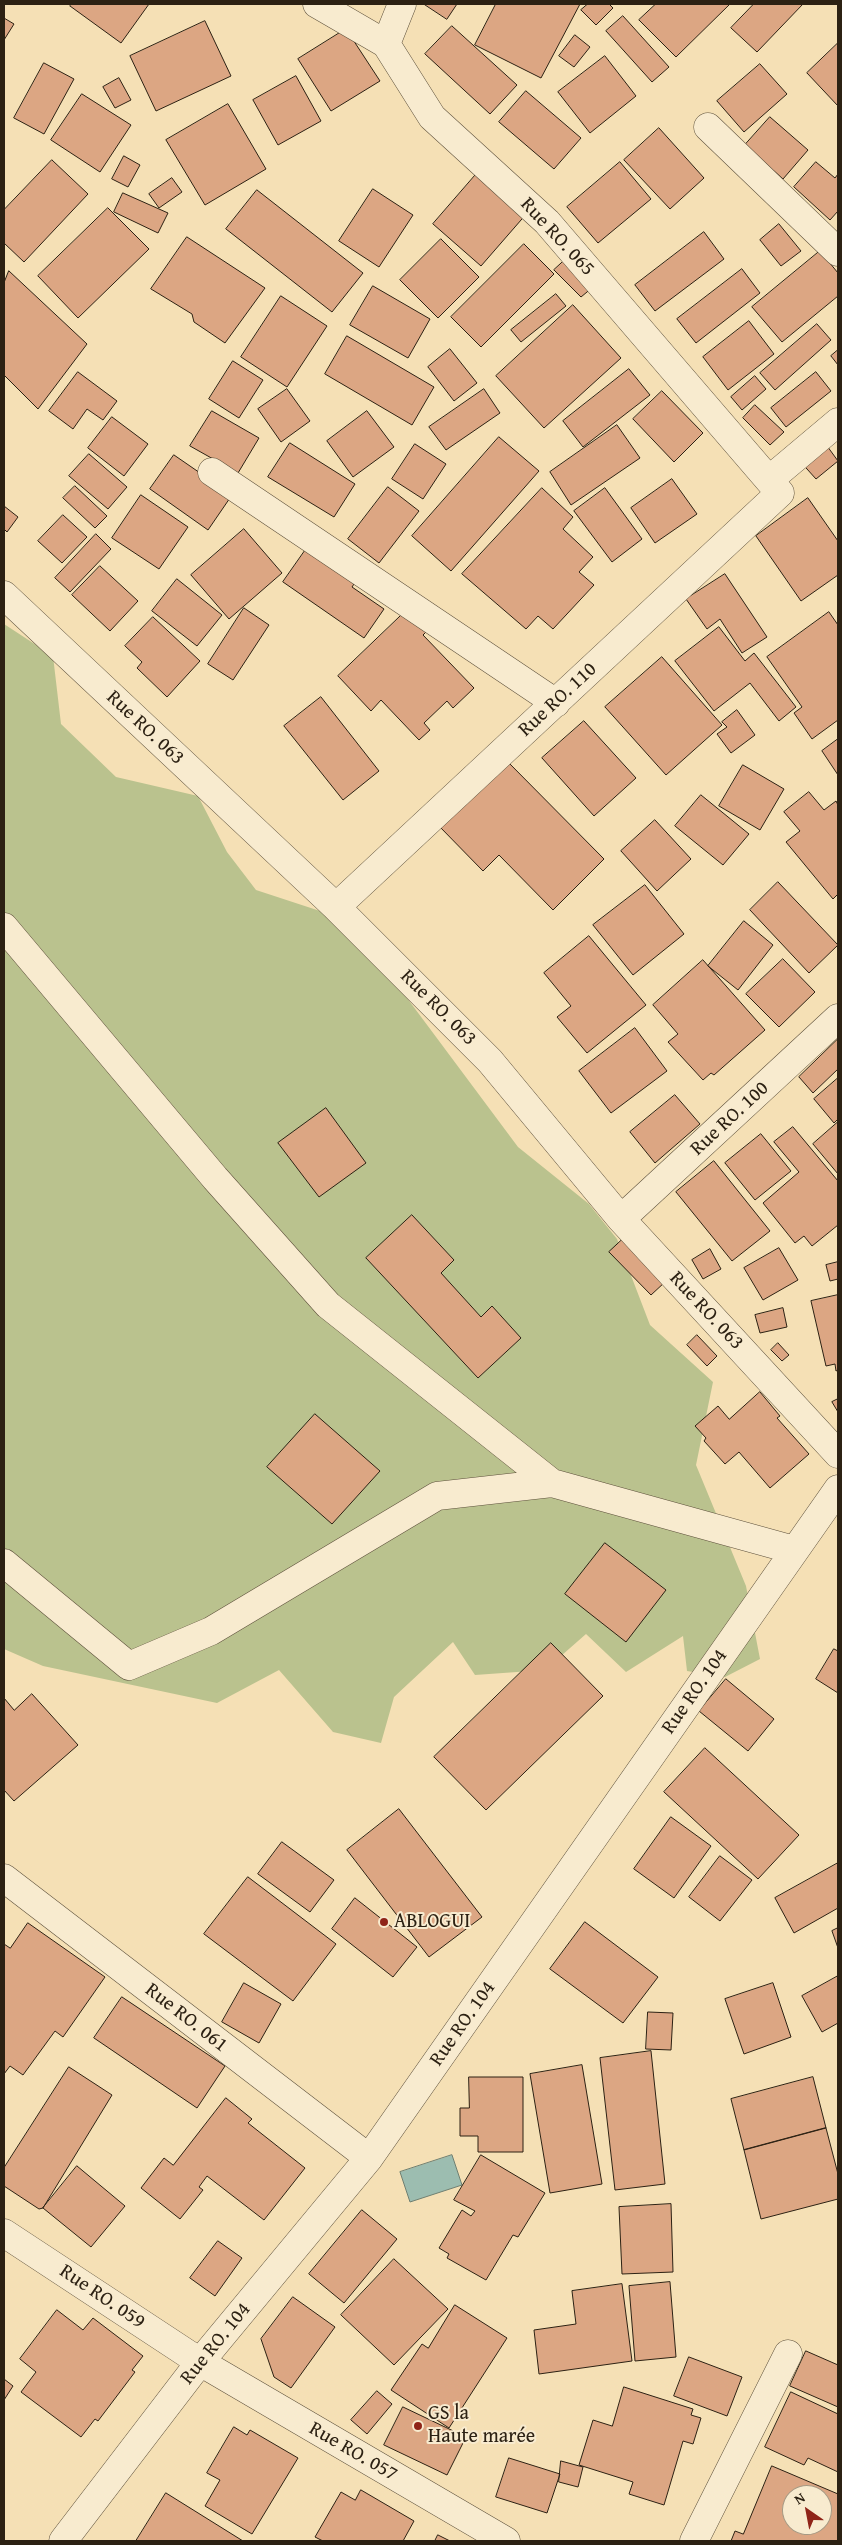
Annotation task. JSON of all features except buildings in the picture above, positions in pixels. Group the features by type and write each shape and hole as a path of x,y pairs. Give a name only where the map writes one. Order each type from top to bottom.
{"street":[{"name":"Rue RO. 065","path":"317,4 386,44 432,118 547,222 775,487"},
{"path":"386,44 402,4"},
{"path":"708,127 838,252"},
{"name":"Rue RO. 110","path":"336,908 556,702 775,487 838,422"},
{"path":"212,472 556,702"},
{"name":"Rue RO. 063","path":"4,595 336,908 490,1061 621,1220 838,1454"},
{"path":"4,927 215,1178 328,1305 552,1483"},
{"name":"Rue RO. 100","path":"621,1220 838,1018"},
{"path":"4,1563 129,1666 211,1631 437,1496 552,1483 794,1550"},
{"name":"Rue RO. 104","path":"63,2541 200,2362 369,2158 838,1488"},
{"name":"Rue RO. 061","path":"4,1878 369,2158"},
{"name":"Rue RO. 059","path":"4,2233 200,2362"},
{"path":"694,2541 788,2354"},
{"name":"Rue RO. 057","path":"200,2362 506,2541"}],"green space":[{"path":"4,624 53,656 61,724 116,777 198,796 227,852 256,890 320,911 407,998 518,1147 589,1204 617,1239 650,1325 713,1382 696,1465 746,1586 760,1659 725,1677 687,1671 683,1636 626,1672 586,1634 545,1670 475,1675 453,1642 394,1697 381,1743 333,1732 279,1670 217,1703 43,1666 4,1649"}],"shaded area":[{"path":"452,2155 462,2185 410,2202 400,2172"}],"place":[{"name":"ABLOGUI","path":"384,1922"},
{"name":"GS la Haute marée","path":"418,2426"}]}
